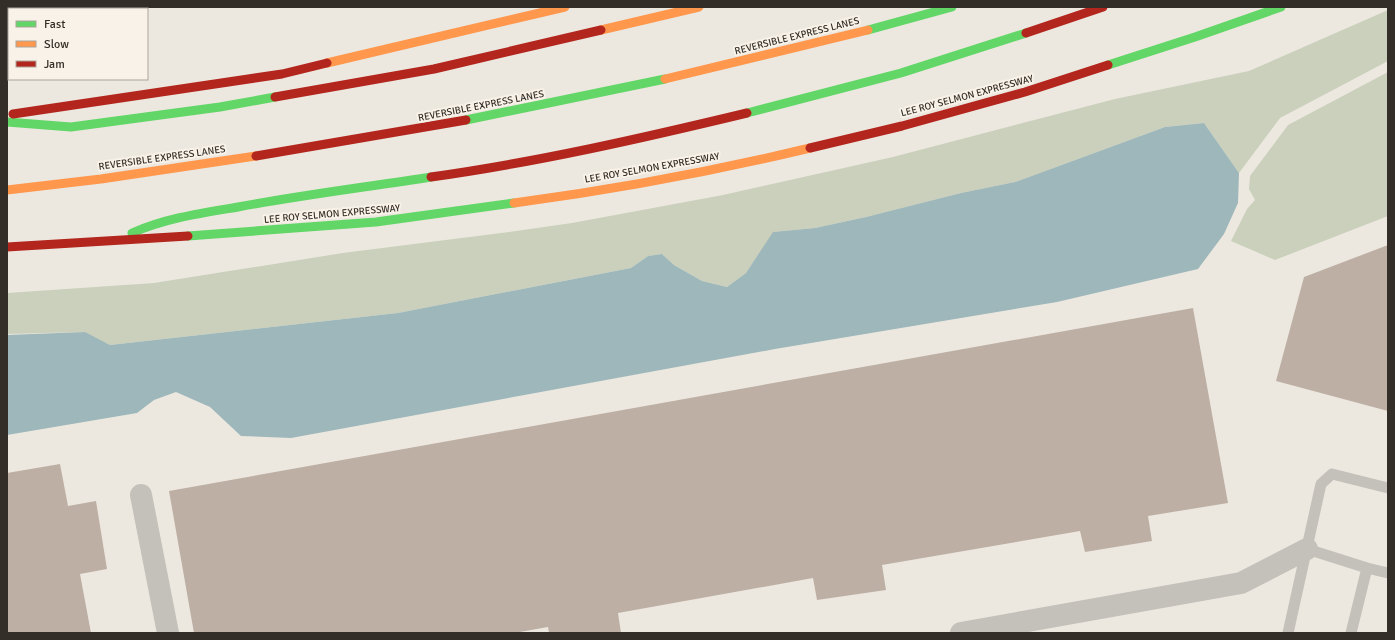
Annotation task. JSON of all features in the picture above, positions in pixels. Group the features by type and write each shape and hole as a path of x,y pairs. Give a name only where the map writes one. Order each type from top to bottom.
{"highway":[{"path":"7,114 282,74 565,7"},
{"path":"7,122 72,127 220,108 434,69 699,7"},
{"name":"REVERSIBLE EXPRESS LANES","path":"7,190 168,169 318,146 444,124 597,94 779,53 952,7"},
{"path":"117,241 146,227 177,218 281,199 482,170 770,108 901,73 997,43 1103,7"},
{"name":"LEE ROY SELMON EXPRESSWAY","path":"7,247 227,234 376,222 524,202 651,181 770,158 909,124 1025,92 1195,37 1281,7"}],"street":[{"path":"141,495 168,633"},
{"path":"960,633 1241,583 1307,549"}],"lane":[{"path":"1288,633 1321,484 1332,474 1388,488"},
{"path":"1307,549 1388,574"},
{"path":"1351,633 1367,568"}],"green space":[{"path":"1388,10 1388,61 1280,118 1239,173 1204,123 1165,127 1015,182 961,193 815,228 774,232 746,273 727,287 702,281 674,265 662,254 648,256 631,268 398,313 110,345 84,332 7,334 7,293 154,283 343,253 572,223 723,195 893,157 1115,99 1249,71"},
{"path":"1388,72 1388,216 1275,260 1231,241 1247,209 1255,200 1249,189 1250,176 1288,125"}],"water":[{"path":"1204,123 1239,173 1238,203 1224,234 1198,269 1057,302 775,349 291,438 241,436 210,407 176,392 154,400 137,413 7,435 7,335 85,332 110,345 398,313 631,268 648,256 662,254 674,265 702,281 727,287 746,273 773,232 815,228 961,193 1015,182 1165,127"}],"building":[{"path":"1388,245 1388,411 1276,381 1304,277"},
{"path":"1193,308 1228,503 1148,516 1152,541 1085,552 1080,531 882,565 886,590 817,600 813,578 618,613 621,633 549,633 548,627 514,633 194,633 169,491"},
{"path":"60,464 68,506 96,501 107,569 80,574 91,633 7,633 7,473"}],"traffic: fast":[{"path":"868,30 952,7"},
{"path":"1108,65 1281,7"},
{"path":"747,113 901,73 1026,33"},
{"path":"466,120 665,79"},
{"path":"7,122 71,127 220,107 275,97"},
{"path":"132,233 158,223 198,214 431,177"},
{"path":"188,236 376,222 514,203"}],"traffic: slow":[{"path":"327,63 565,7"},
{"path":"601,30 699,7"},
{"path":"665,79 868,30"},
{"path":"514,203 663,179 810,148"},
{"path":"7,190 101,179 256,156"}],"traffic: jam":[{"path":"1026,33 1103,7"},
{"path":"275,97 434,69 601,30"},
{"path":"13,114 282,74 327,63"},
{"path":"810,148 902,126 1025,92 1108,65"},
{"path":"431,177 590,149 747,113"},
{"path":"256,156 466,120"},
{"path":"7,247 188,236"}]}
